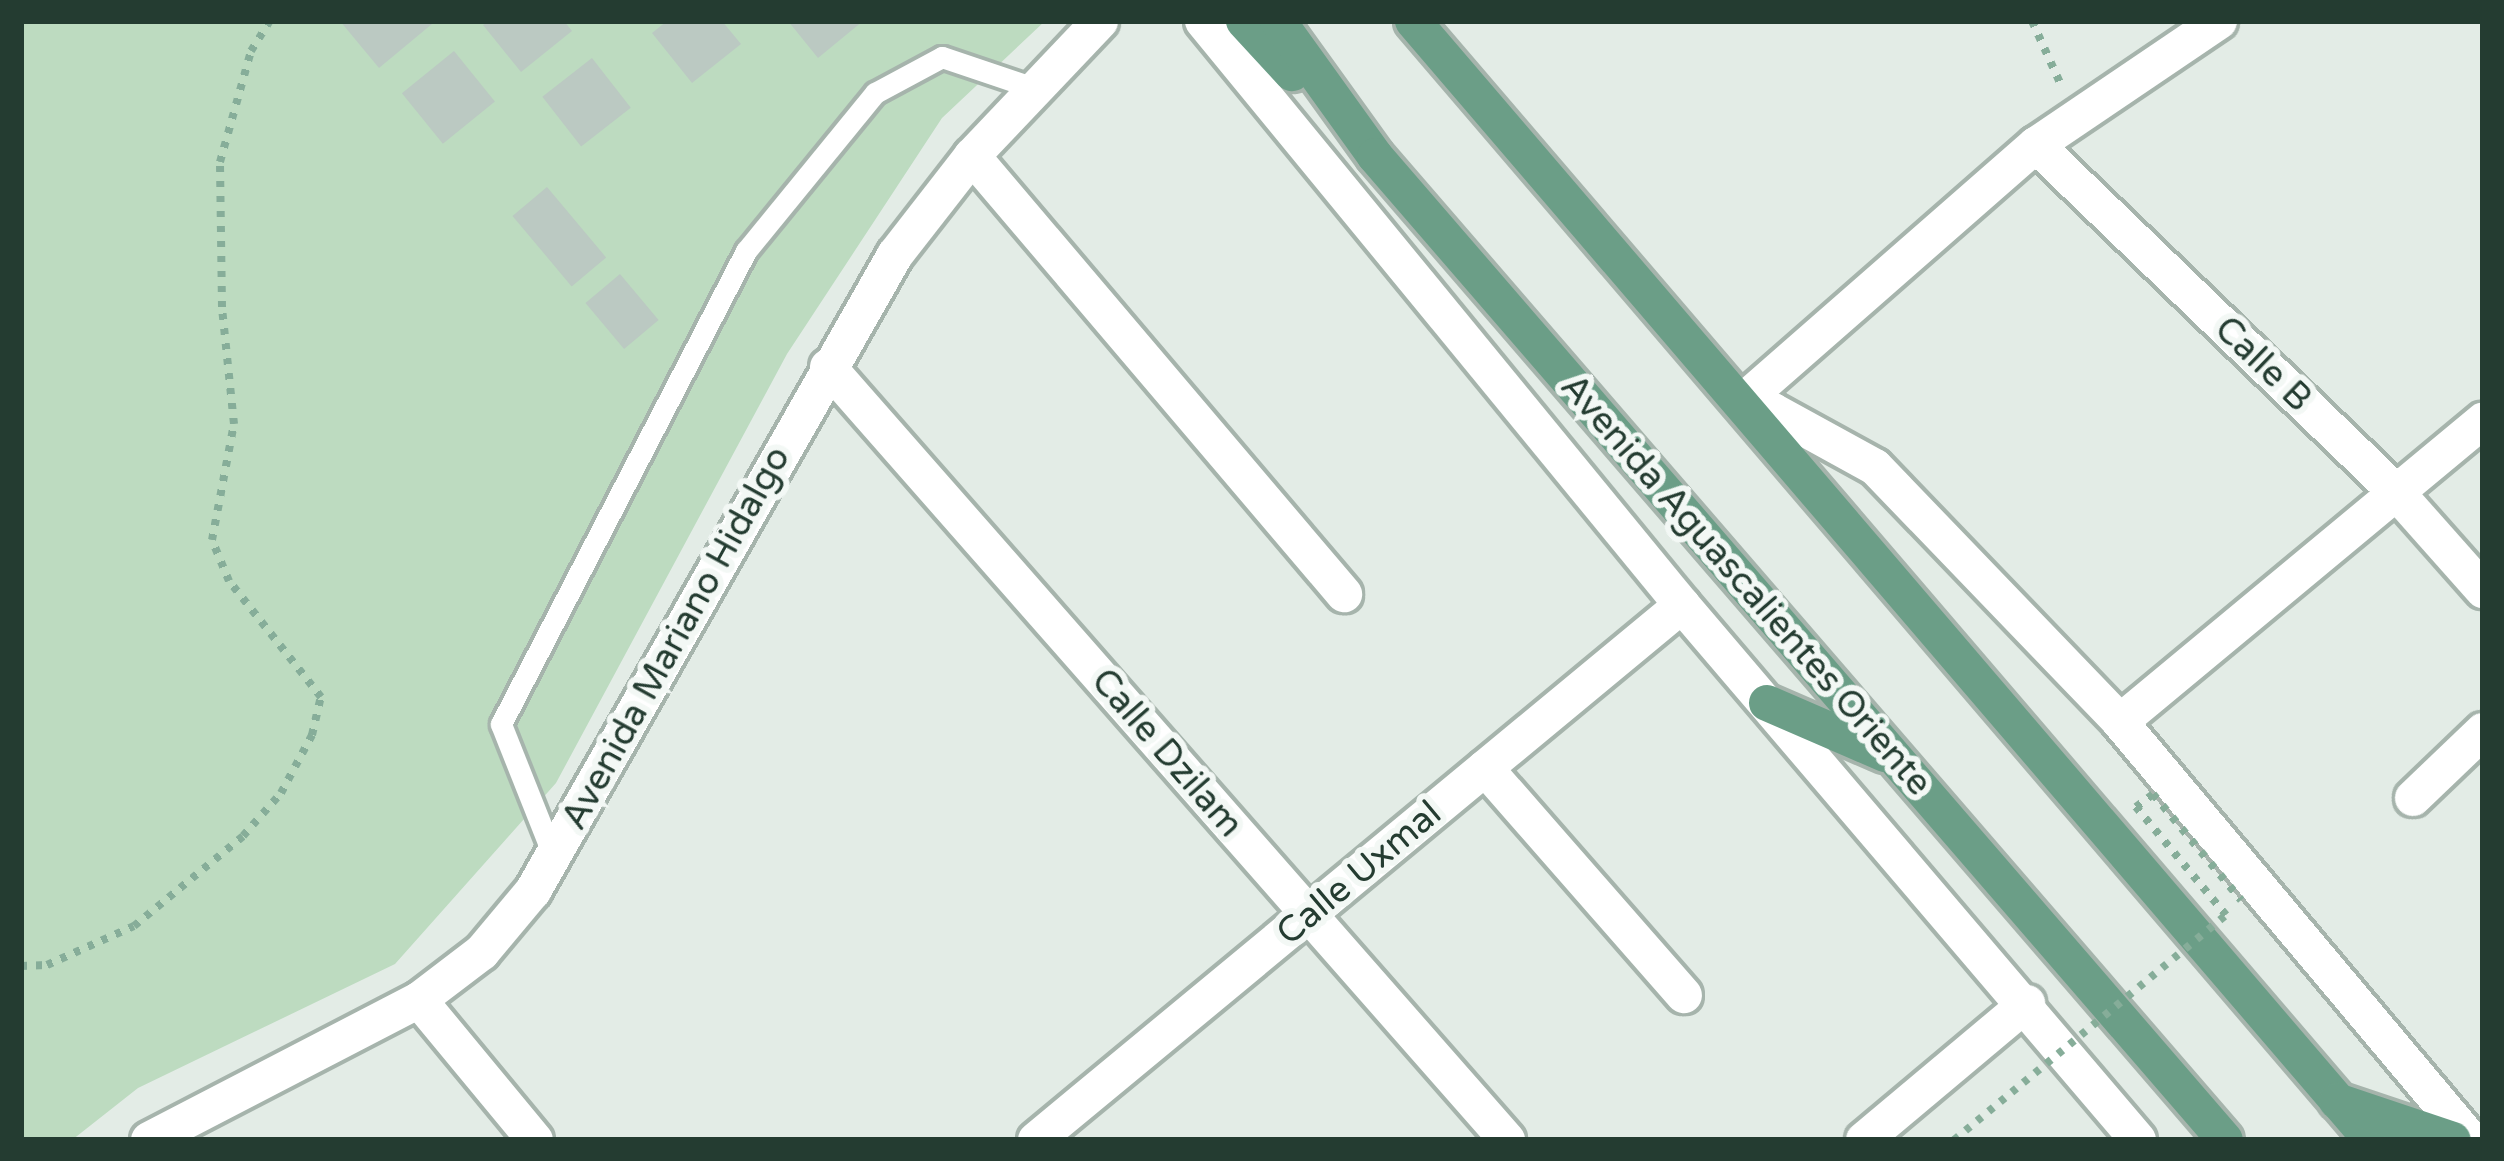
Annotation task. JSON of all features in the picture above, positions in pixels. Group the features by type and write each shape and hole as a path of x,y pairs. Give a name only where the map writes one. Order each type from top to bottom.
{"main road":[{"path":"1244,21 1375,156"},
{"name":"Avenida Aguascalientes Oriente","path":"1278,21 1375,156 2225,1140"},
{"path":"1413,21 2371,1140"},
{"path":"1767,703 1895,758"},
{"path":"2336,1100 2453,1140"}],"street":[{"name":"Avenida Mariano Hidalgo","path":"149,1140 419,1000 482,952 553,855 895,255 972,156 1100,21"},
{"name":"Avenida Aguascalientes Oriente","path":"1203,21 1682,605 2027,1004 2138,1140"},
{"path":"1745,407 2036,146 2219,21"},
{"name":"Calle B","path":"2036,146 2397,493 2483,590"},
{"path":"972,156 1344,594"},
{"name":"Calle Dzilam","path":"828,367 1507,1140"},
{"path":"1745,407 1773,411 1875,467 2120,722 2471,1140"},
{"path":"2120,722 2483,421"},
{"name":"Calle Uxmal","path":"1036,1140 1682,605"},
{"path":"2413,798 2483,730"},
{"path":"1485,768 1684,995"},
{"path":"419,1000 535,1140"},
{"path":"1864,1140 2027,1004"}],"lane":[{"path":"553,855 501,724 746,251 875,93 942,57 1034,88"}],"path":[{"path":"21,966 47,965 134,926 243,836 281,793 312,735 321,697 229,581 212,540 234,424 222,307 220,162 251,51 270,21"},
{"path":"2032,21 2076,118"},
{"path":"1954,1140 2226,915 2137,807 2153,794 2241,900"}],"green space":[{"path":"21,21 1045,21 942,118 787,354 556,783 395,964 138,1088 72,1140 21,1140"}],"building":[{"path":"340,21 430,21 432,24 379,68"},
{"path":"489,21 564,21 572,31 521,72 483,25"},
{"path":"667,21 722,21 741,44 692,83 652,33"},
{"path":"788,21 863,21 818,58"},
{"path":"454,51 495,102 443,144 402,93"},
{"path":"592,58 631,108 581,146 542,97"},
{"path":"547,187 606,257 572,286 513,216"},
{"path":"620,274 659,320 624,349 586,303"}]}
